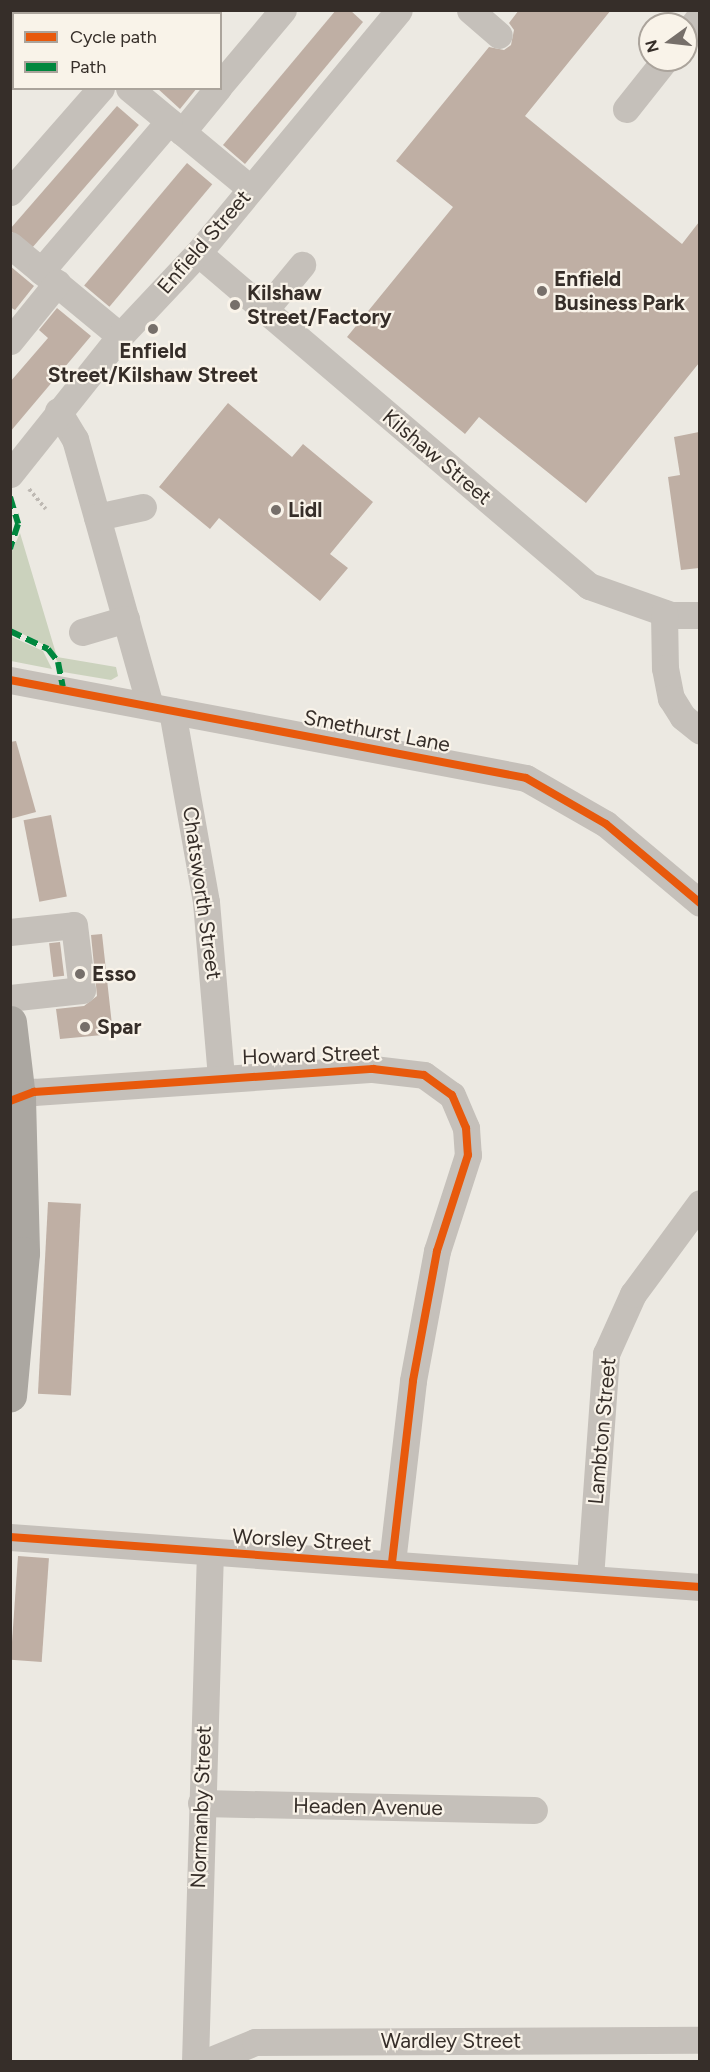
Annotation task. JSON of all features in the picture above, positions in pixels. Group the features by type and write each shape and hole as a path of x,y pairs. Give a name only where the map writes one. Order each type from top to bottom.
{"highway":[{"path":"10,1022 23,1253 10,1395"}],"street":[{"path":"222,78 229,56 283,10"},
{"name":"Enfield Street","path":"10,474 120,336 198,253 399,10"},
{"path":"470,10 499,35"},
{"path":"626,109 655,72"},
{"path":"10,192 99,90"},
{"path":"131,90 251,189"},
{"path":"10,341 49,277 175,127 216,90"},
{"path":"10,245 120,336"},
{"name":"Kilshaw Street","path":"198,253 589,586 664,613 699,615"},
{"path":"264,310 302,265"},
{"name":"Chatsworth Street","path":"58,411 75,439 126,619 161,708 206,902 221,1077"},
{"path":"97,517 143,507"},
{"path":"664,613 665,668 671,698 699,731"},
{"path":"82,632 126,619"},
{"name":"Smethurst Lane","path":"10,680 526,778 606,824 699,903"},
{"path":"10,932 74,925 81,990 10,998"},
{"name":"Howard Street","path":"15,1099 34,1092 221,1077 373,1069 424,1075 452,1095 466,1128 468,1155 437,1251 413,1381 392,1563"},
{"name":"Lambton Street","path":"590,1578 606,1354 633,1294 699,1203"},
{"name":"Worsley Street","path":"10,1537 699,1587"},
{"name":"Normanby Street","path":"195,2061 210,1552"},
{"name":"Headen Avenue","path":"201,1803 534,1810"},
{"name":"Wardley Street","path":"206,2061 259,2052 699,2040"}],"green space":[{"path":"20,533 57,657 116,667 118,676 111,680 63,672 50,648 11,628 11,553"},
{"path":"10,636 43,651 52,669 11,661"}],"building":[{"path":"336,10 350,10 363,22 245,164 223,145"},
{"name":"Enfield Business Park","path":"519,10 611,10 525,116 682,244 699,222 699,363 586,503 479,417 465,434 347,337 453,207 396,161 489,47 504,50 511,45 514,30 509,23"},
{"path":"159,90 195,90 180,109"},
{"path":"117,106 139,125 31,249 10,229"},
{"path":"187,163 212,184 109,307 84,286"},
{"path":"10,266 34,286 15,310 10,307"},
{"path":"57,308 91,336 10,432 10,382 48,338 39,330"},
{"name":"Lidl","path":"228,403 292,457 303,444 373,502 330,554 348,568 320,601 219,518 210,529 159,487"},
{"path":"699,432 699,568 681,570 668,477 680,475 674,437"},
{"path":"16,741 36,812 10,819 10,742"},
{"path":"51,815 67,896 39,902 24,820"},
{"path":"102,934 113,1034 60,1039 56,1009 84,1006 97,996 91,935"},
{"path":"60,942 64,976 53,977 49,943"},
{"path":"48,1202 81,1204 71,1395 38,1394"},
{"path":"18,1556 49,1558 42,1662 11,1660"}],"marked path":[{"path":"10,497 18,524 10,549"},
{"path":"10,631 48,649 58,662 63,687"}],"cycle path":[{"path":"10,680 526,778 606,824 700,903"},
{"path":"10,1101 34,1092 373,1069 424,1075 452,1095 466,1128 468,1155 437,1251 413,1381 392,1563"},
{"path":"10,1537 700,1587"}],"place":[{"name":"Enfield Business Park","path":"542,291"},
{"name":"Kilshaw Street/Factory","path":"235,305"},
{"name":"Enfield Street/Kilshaw Street","path":"153,329"},
{"name":"Lidl","path":"276,510"},
{"name":"Esso","path":"80,974"},
{"name":"Spar","path":"85,1027"}]}
